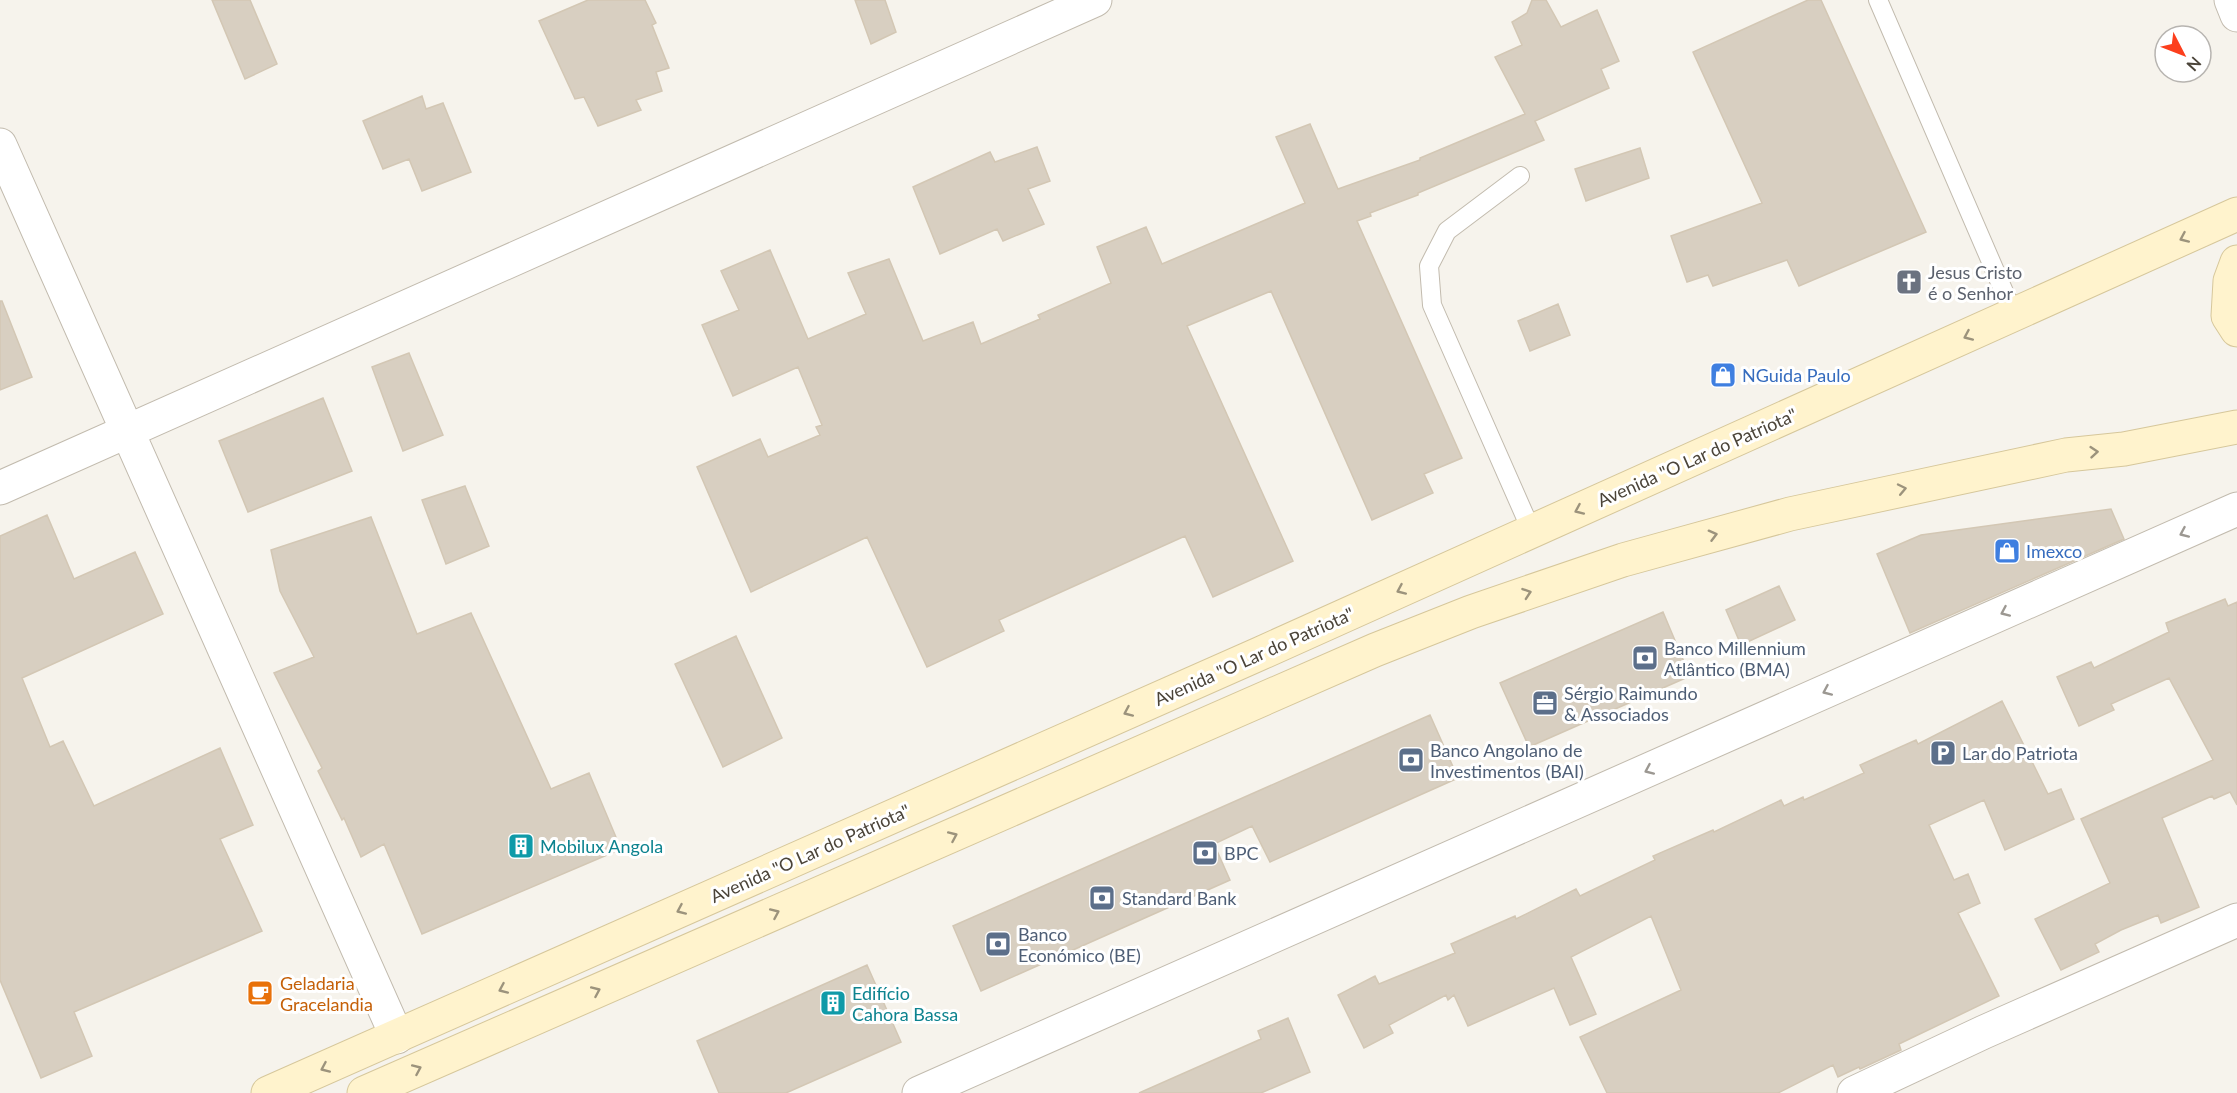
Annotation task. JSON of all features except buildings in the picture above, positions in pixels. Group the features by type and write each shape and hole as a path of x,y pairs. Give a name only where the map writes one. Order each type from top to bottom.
{"main road":[{"name":"Avenida \"O Lar do Patriota\"","path":"268,1093 1532,531 2237,214"},
{"path":"2237,262 2230,281 2228,316 2237,330"},
{"path":"364,1093 1375,650 1472,612 1623,560 1790,514 2066,455 2124,449 2237,427"}],"street":[{"path":"0,488 1095,0"},
{"path":"2231,0 2237,15"},
{"path":"0,145 397,1036"},
{"path":"919,1093 2237,509"},
{"path":"1854,1093 1984,1032 2237,920"}],"lane":[{"path":"1878,0 2014,315"},
{"path":"1520,176 1447,231 1430,266 1432,304 1532,531"}],"place":[{"name":"Jesus Cristo é o Senhor","path":"1909,282"},
{"name":"NGuida Paulo","path":"1723,375"},
{"name":"Imexco","path":"2007,551"},
{"name":"Banco Millennium Atlântico (BMA)","path":"1645,658"},
{"name":"Sérgio Raimundo & Associados","path":"1545,703"},
{"name":"Lar do Patriota","path":"1943,753"},
{"name":"Banco Angolano de Investimentos (BAI)","path":"1411,760"},
{"name":"Mobilux Angola","path":"521,846"},
{"name":"BPC","path":"1205,853"},
{"name":"Standard Bank","path":"1102,898"},
{"name":"Banco Económico (BE)","path":"998,944"},
{"name":"Geladaria Gracelandia","path":"260,993"},
{"name":"Edifício Cahora Bassa","path":"833,1003"}]}
